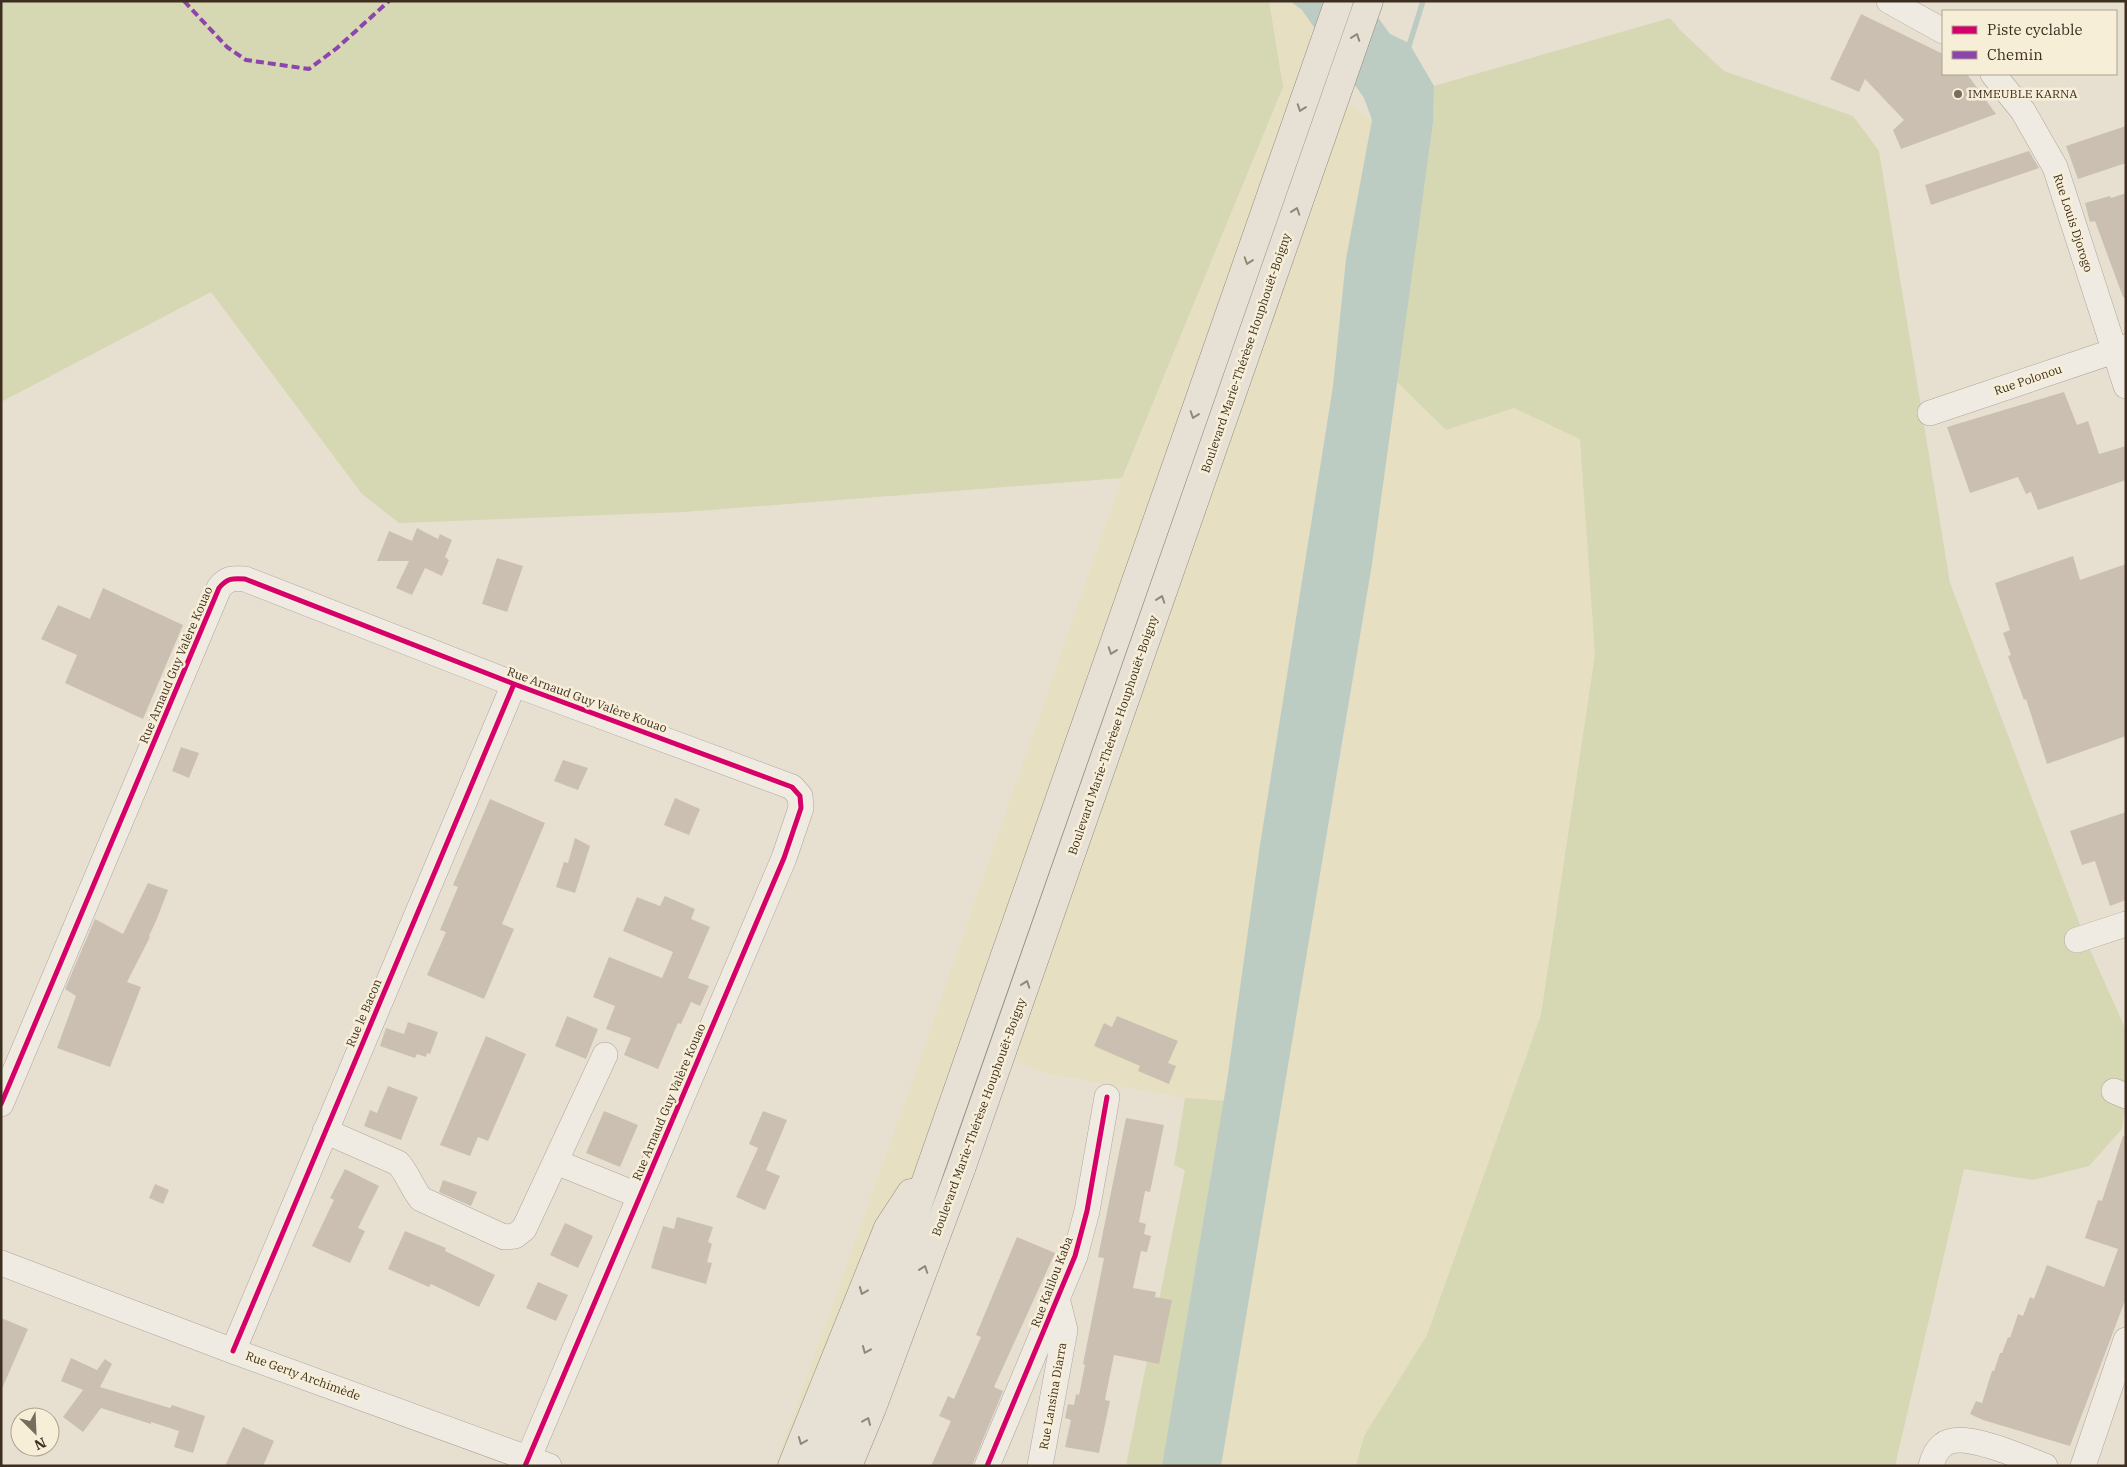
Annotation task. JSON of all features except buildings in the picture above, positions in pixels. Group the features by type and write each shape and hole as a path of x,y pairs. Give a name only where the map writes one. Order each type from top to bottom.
{"main road":[{"path":"818,1466 870,1341 1339,1"},
{"name":"Boulevard Marie-Thérèse Houphouët-Boigny","path":"848,1466 872,1408 961,1169 1369,1"},
{"path":"792,1466 888,1228 935,1156"}],"street":[{"path":"1889,1 1942,30"},
{"name":"Rue Louis Djorogo","path":"1994,75 2022,112 2055,167 2120,349 2126,386"},
{"name":"Rue Polonou","path":"1930,414 2120,349"},
{"name":"Rue Arnaud Guy Valère Kouao","path":"1,1104 219,588 225,581 234,578 245,579 514,684 792,787 800,796 801,808 784,858 640,1196 534,1463"},
{"name":"Rue le Bacon","path":"232,1351 514,684"},
{"path":"2077,940 2126,924"},
{"path":"325,1131 398,1163 405,1171 414,1191 421,1199 504,1237 515,1236 524,1229 605,1056"},
{"name":"Rue Kalilou Kaba","path":"987,1466 1075,1256 1087,1211 1107,1097"},
{"path":"556,1162 640,1196"},
{"name":"Rue Gerty Archimède","path":"1,1263 534,1463"},
{"name":"Rue Lansina Diarra","path":"1040,1466 1065,1330 1058,1298"},
{"path":"2083,1466 2126,1340"},
{"path":"1931,1466 1934,1455 1943,1444 1955,1440 1970,1440 2045,1466"}],"shaded area":[{"path":"1269,1 1316,1 1325,21 1329,89 1372,120 1346,259 1333,386 1260,845 1227,1081 1227,1101 1185,1098 1049,1074 969,1046 799,1466 775,1466 922,1054 1122,478 1283,88"},
{"path":"1290,1 1366,1 1390,34 1409,43 1434,86 1433,123 1372,564 1221,1466 1162,1466 1227,1081 1260,845 1333,386 1346,259 1372,120 1364,98 1302,10"},
{"path":"1396,381 1446,430 1514,408 1580,439 1595,655 1541,1015 1427,1335 1364,1436 1356,1466 1190,1466 1232,1394 1372,564"}],"green space":[{"path":"1,1 1269,1 1283,87 1122,478 684,512 399,523 362,494 211,292 1,402"},
{"path":"1670,18 1681,31 1724,71 1853,116 1879,151 1950,583 2087,943 2126,1030 2126,1099 2122,1129 2089,1166 2033,1180 1964,1169 1895,1466 1356,1466 1364,1436 1427,1335 1541,1015 1595,655 1580,439 1514,408 1446,430 1396,381 1433,123 1434,86"},
{"path":"1185,1098 1255,1103 1190,1466 1126,1466 1185,1170 1174,1165"}],"waterway":[{"path":"1408,49 1423,1"}],"marked path":[{"path":"184,1 227,47 246,60 309,69 337,48 389,1"}],"cycle path":[{"path":"1,1104 219,588 228,580 245,579 514,684 792,787 800,796 801,808 784,858 525,1466"},
{"path":"233,1351 514,684"},
{"path":"987,1466 1075,1256 1087,1211 1107,1097"}],"place":[{"name":"IMMEUBLE KARNA","path":"1958,94"}]}
